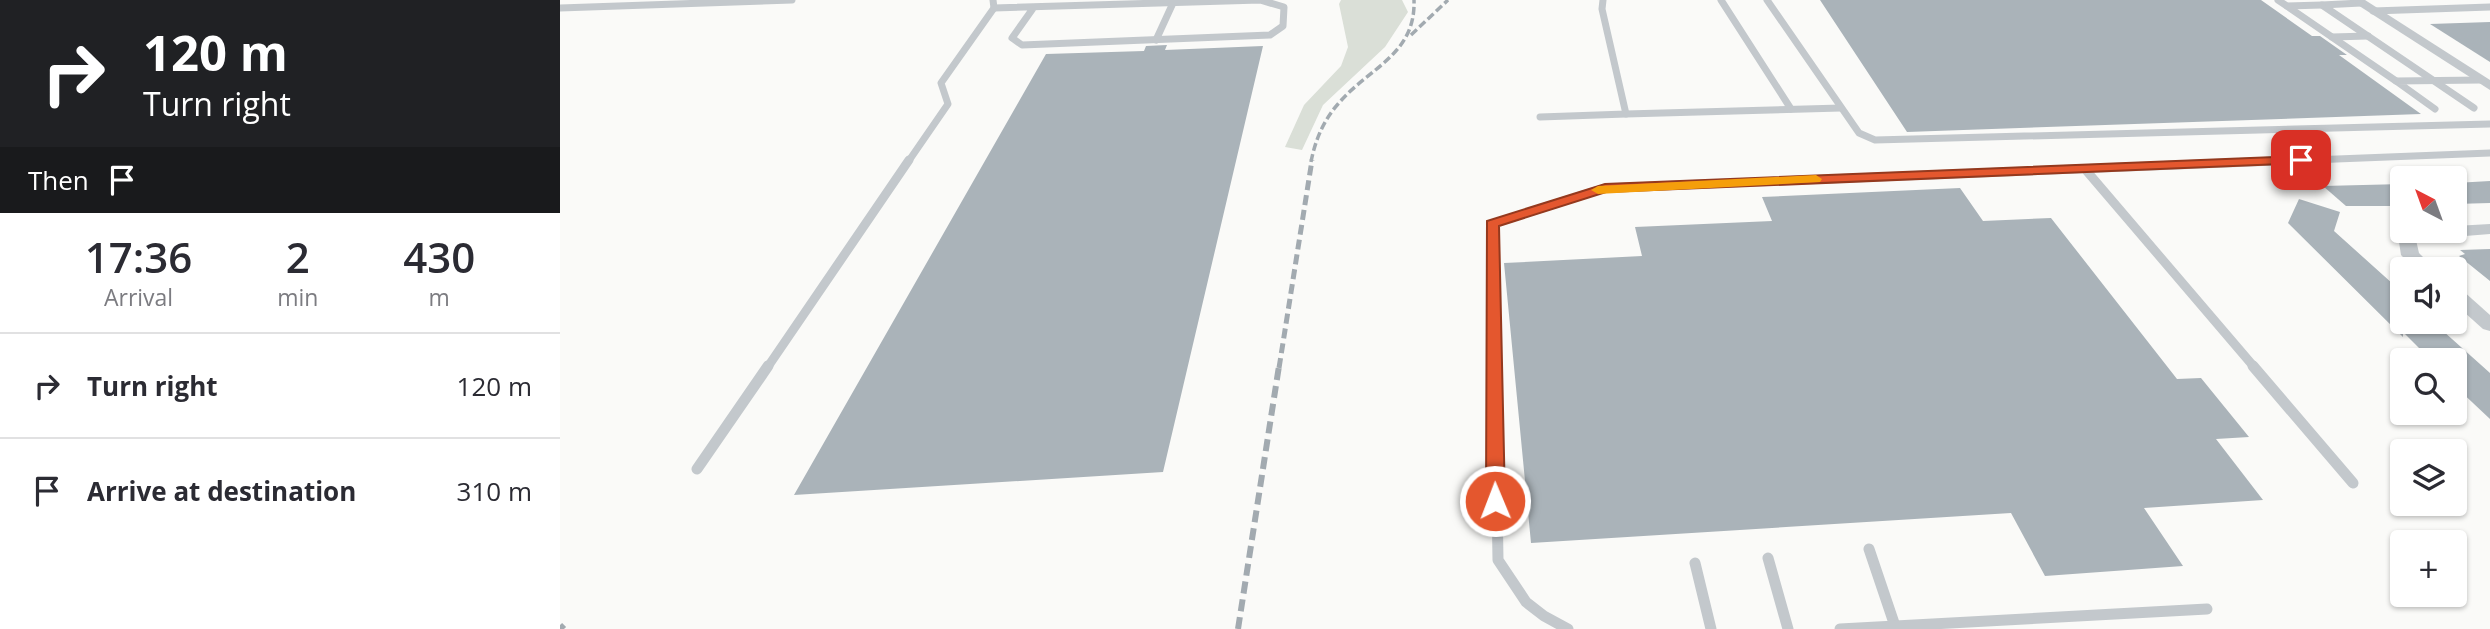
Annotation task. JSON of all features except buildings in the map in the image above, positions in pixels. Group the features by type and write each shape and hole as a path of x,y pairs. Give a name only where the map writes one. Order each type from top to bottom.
{"street":[{"path":"2363,5 2487,82"},
{"path":"2468,230 2490,229"},
{"path":"2467,305 2490,325"}],"lane":[{"path":"560,8 792,0"},
{"path":"697,469 947,104 941,83 993,4 1034,7 1260,0 1284,6 1283,26 1270,35 1023,45 1012,38 1034,7"},
{"path":"1603,0 1602,9 1626,114"},
{"path":"1721,0 1791,109"},
{"path":"1767,0 1859,134 1875,140 2490,124"},
{"path":"2278,0 2435,109"},
{"path":"1156,40 1173,3"},
{"path":"2322,5 2474,108"},
{"path":"2287,6 2490,7"},
{"path":"2332,37 2368,36"},
{"path":"2396,81 2487,82"},
{"path":"1540,117 1841,108"},
{"path":"1567,629 1541,616 1514,591 1499,560 1492,224 1605,188 2490,153"},
{"path":"2085,169 2353,484"},
{"path":"1869,549 1895,626"},
{"path":"1768,558 1788,629"},
{"path":"1695,563 1711,629"},
{"path":"1840,629 2207,609"}],"shaded area":[{"path":"1341,0 1402,0 1408,12 1385,47 1323,105 1302,150 1285,147 1304,105 1341,66 1348,47 1339,4"}],"railway":[{"path":"1311,162 1320,132 1328,117 1350,91 1399,48 1413,19 1414,0"},
{"path":"1411,35 1448,0"},
{"path":"1279,368 1312,160"},
{"path":"1238,629 1279,366"},
{"path":"560,625 564,629"}],"slow traffic":[{"path":"1598,190 1816,179"}],"route":[{"path":"1495,501 1492,224 1605,188 2301,160"}]}
